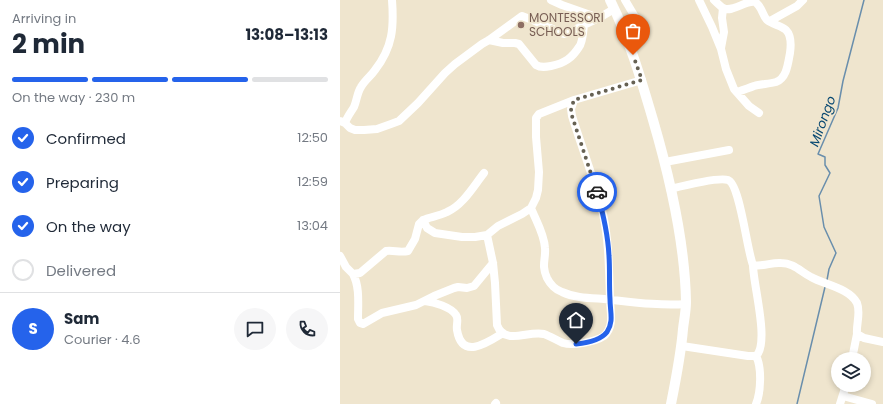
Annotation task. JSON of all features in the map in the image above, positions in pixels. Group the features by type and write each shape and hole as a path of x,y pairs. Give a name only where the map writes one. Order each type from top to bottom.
{"main road":[{"path":"612,5 642,80 665,162 678,224 685,281 686,304 682,346 671,404"}],"street":[{"path":"392,0 392,31 388,47 376,70 364,82 360,89 354,107 342,122 355,130 377,129 399,120 418,103 445,73 482,44 522,16 563,34 584,26 598,18 612,5"},
{"path":"551,0 598,18"},
{"path":"625,0 644,32"},
{"path":"699,0 721,49 726,69 734,89 749,106 759,113"},
{"path":"714,0 726,9 752,1 758,4 766,19 785,29 790,38 791,45 788,67 782,78 776,82 753,86 737,92"},
{"path":"770,21 797,6 803,0"},
{"path":"721,49 724,32 722,18 723,8"},
{"path":"489,40 519,44 536,65 547,67 562,64 572,55 581,44 584,26"},
{"path":"423,220 427,228 436,233 462,237 475,237 486,235 498,226 522,214 531,208 538,190 539,172 536,118 539,114 574,100 642,80"},
{"path":"486,235 493,263 499,330 508,336 532,333 543,334 563,343 569,344 586,343 603,336 611,325 612,321 609,255 603,215 572,116 571,109 574,100"},
{"path":"665,162 729,150"},
{"path":"340,256 343,270 353,274 360,273 386,251 401,253 408,251 415,240 420,222 447,212 454,207 468,194 484,174"},
{"path":"670,188 716,180 728,180 732,182 741,210 753,265 760,308 760,349 756,356"},
{"path":"531,208 541,231 545,248 543,265 547,278 554,287 562,292 579,297 665,305 686,304"},
{"path":"753,265 760,266 780,262 790,264 811,277 848,294 855,300 858,311 857,334 853,352"},
{"path":"353,274 358,290 358,322 363,324 382,313 416,305 458,287 474,286 493,263"},
{"path":"425,301 444,306 455,314 457,317 456,329 459,340 463,345 468,347 476,347 503,333"},
{"path":"857,334 864,338 883,342"},
{"path":"682,346 756,356"},
{"path":"756,356 760,367 760,390 756,404"},
{"path":"841,400 872,404"}],"waterway":[{"name":"Mirongo","path":"827,280 829,269 836,253 824,227 819,196 830,173 825,165 825,157 818,154 838,108 843,81 864,0"},
{"name":"Mirongo","path":"797,404 825,287"}],"way so far":[{"path":"597,192 571,109 574,100 642,80 633,55"}],"place":[{"name":"MONTESSORI SCHOOLS","path":"521,25"}],"route":[{"path":"576,344 586,343 603,336 611,325 612,321 609,255 603,215 597,192"}]}
